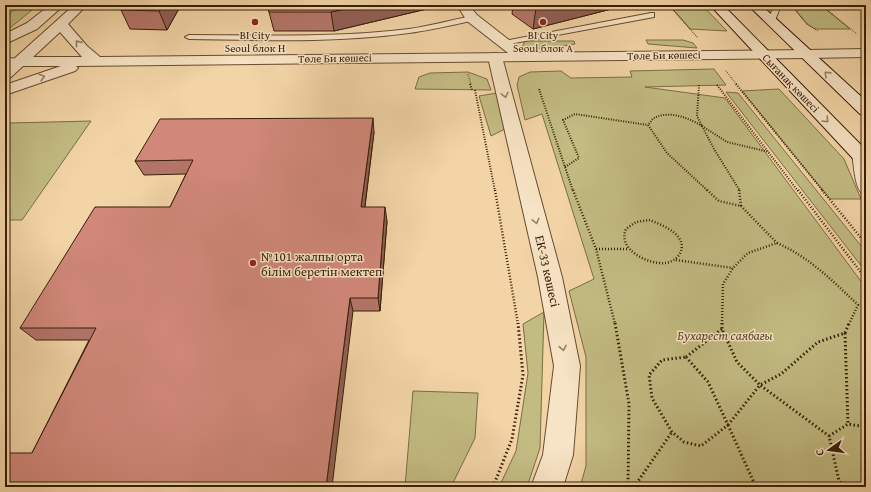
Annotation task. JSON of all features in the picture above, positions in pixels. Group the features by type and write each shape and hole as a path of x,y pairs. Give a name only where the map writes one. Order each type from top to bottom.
{"street":[{"path":"5,40 28,28 58,5"},
{"path":"5,75 10,61 68,5"},
{"path":"10,61 60,24 81,5"},
{"name":"Сығанақ көшесі","path":"716,5 862,156"},
{"path":"754,5 866,110"},
{"path":"467,9 499,50"},
{"path":"60,24 82,49 96,61"},
{"name":"Төле Би көшесі","path":"10,61 96,61 499,50 522,57 806,54"},
{"name":"ЕК-33 көшесі","path":"499,50 550,277 567,366 558,455 546,487"},
{"path":"806,54 866,53"},
{"path":"5,90 30,80 96,61"}],"lane":[{"path":"771,21 778,5"},
{"path":"189,36 289,37 375,34 411,31 467,9"},
{"path":"499,50 651,15"},
{"path":"862,156 863,189 866,192"}],"path":[{"path":"669,5 700,41"},
{"path":"791,5 807,24 818,31"},
{"path":"821,5 857,34"},
{"path":"723,67 866,244"},
{"path":"468,72 492,173 518,322 523,375 512,439 494,487"},
{"path":"699,85 697,116 714,149 740,191 741,206"},
{"path":"716,85 866,279"},
{"path":"538,89 576,202 596,249 616,327 629,404 628,487"},
{"path":"565,167 579,158 563,120 569,117 576,114 648,126 667,153 719,201 741,206 777,243 795,251 831,279 858,305 845,333 848,424"},
{"path":"648,126 654,118 671,114 693,120 727,142 769,152"},
{"path":"676,260 681,254 682,248 680,240 675,233 658,223 639,221 632,223 626,228 624,235 625,242 629,249 637,256 647,261 667,263 676,260 733,268"},
{"path":"777,243 748,253 733,268 723,284 722,329 737,362 760,385 830,436 839,481 844,487"},
{"path":"596,249 629,249"},
{"path":"722,329 686,357 662,360 649,375 652,398 672,432 684,442 701,446 728,424 760,385 782,374 818,342 845,333"},
{"path":"686,357 708,382 756,487"},
{"path":"830,436 848,424 866,427"},
{"path":"634,487 672,432"}],"green space":[{"path":"669,5 702,5 727,31 690,29"},
{"path":"791,5 821,5 850,29 815,29 807,24"},
{"path":"19,6 37,6 5,32 5,17"},
{"path":"646,40 683,40 693,43 697,48 648,44"},
{"path":"525,41 574,41 575,44 550,48 521,49"},
{"name":"Бухарест саябағы","path":"714,69 726,85 645,87 725,98 866,288 866,487 580,487 586,466 586,357 569,291 594,279 542,114 525,120 517,85 519,77 530,72 561,71 571,78 632,77 630,71"},
{"path":"468,72 487,79 491,90 415,89 419,77 430,73"},
{"path":"779,89 844,159 861,199 830,199 742,91"},
{"path":"726,92 738,93 866,252 866,272"},
{"path":"497,93 505,129 491,136 479,96"},
{"path":"91,121 22,220 5,220 5,130 10,123"},
{"path":"544,312 540,448 527,487 499,487 516,451 528,373 523,324"},
{"path":"413,391 478,393 475,438 451,487 405,487"}],"building":[{"path":"125,5 162,5 159,11 121,10"},
{"path":"268,5 363,5 331,12 269,12"},
{"path":"531,5 550,5 536,8"},
{"path":"373,118 361,207 385,207 378,298 350,298 326,487 5,487 5,453 32,453 96,328 20,328 95,207 170,207 193,160 135,161 160,119"}],"place":[{"name":"BI City Seoul блок H","path":"255,22"},
{"name":"BI City Seoul блок A","path":"543,22"},
{"name":"№101 жалпы орта білім беретін мектеп","path":"253,263"}]}
